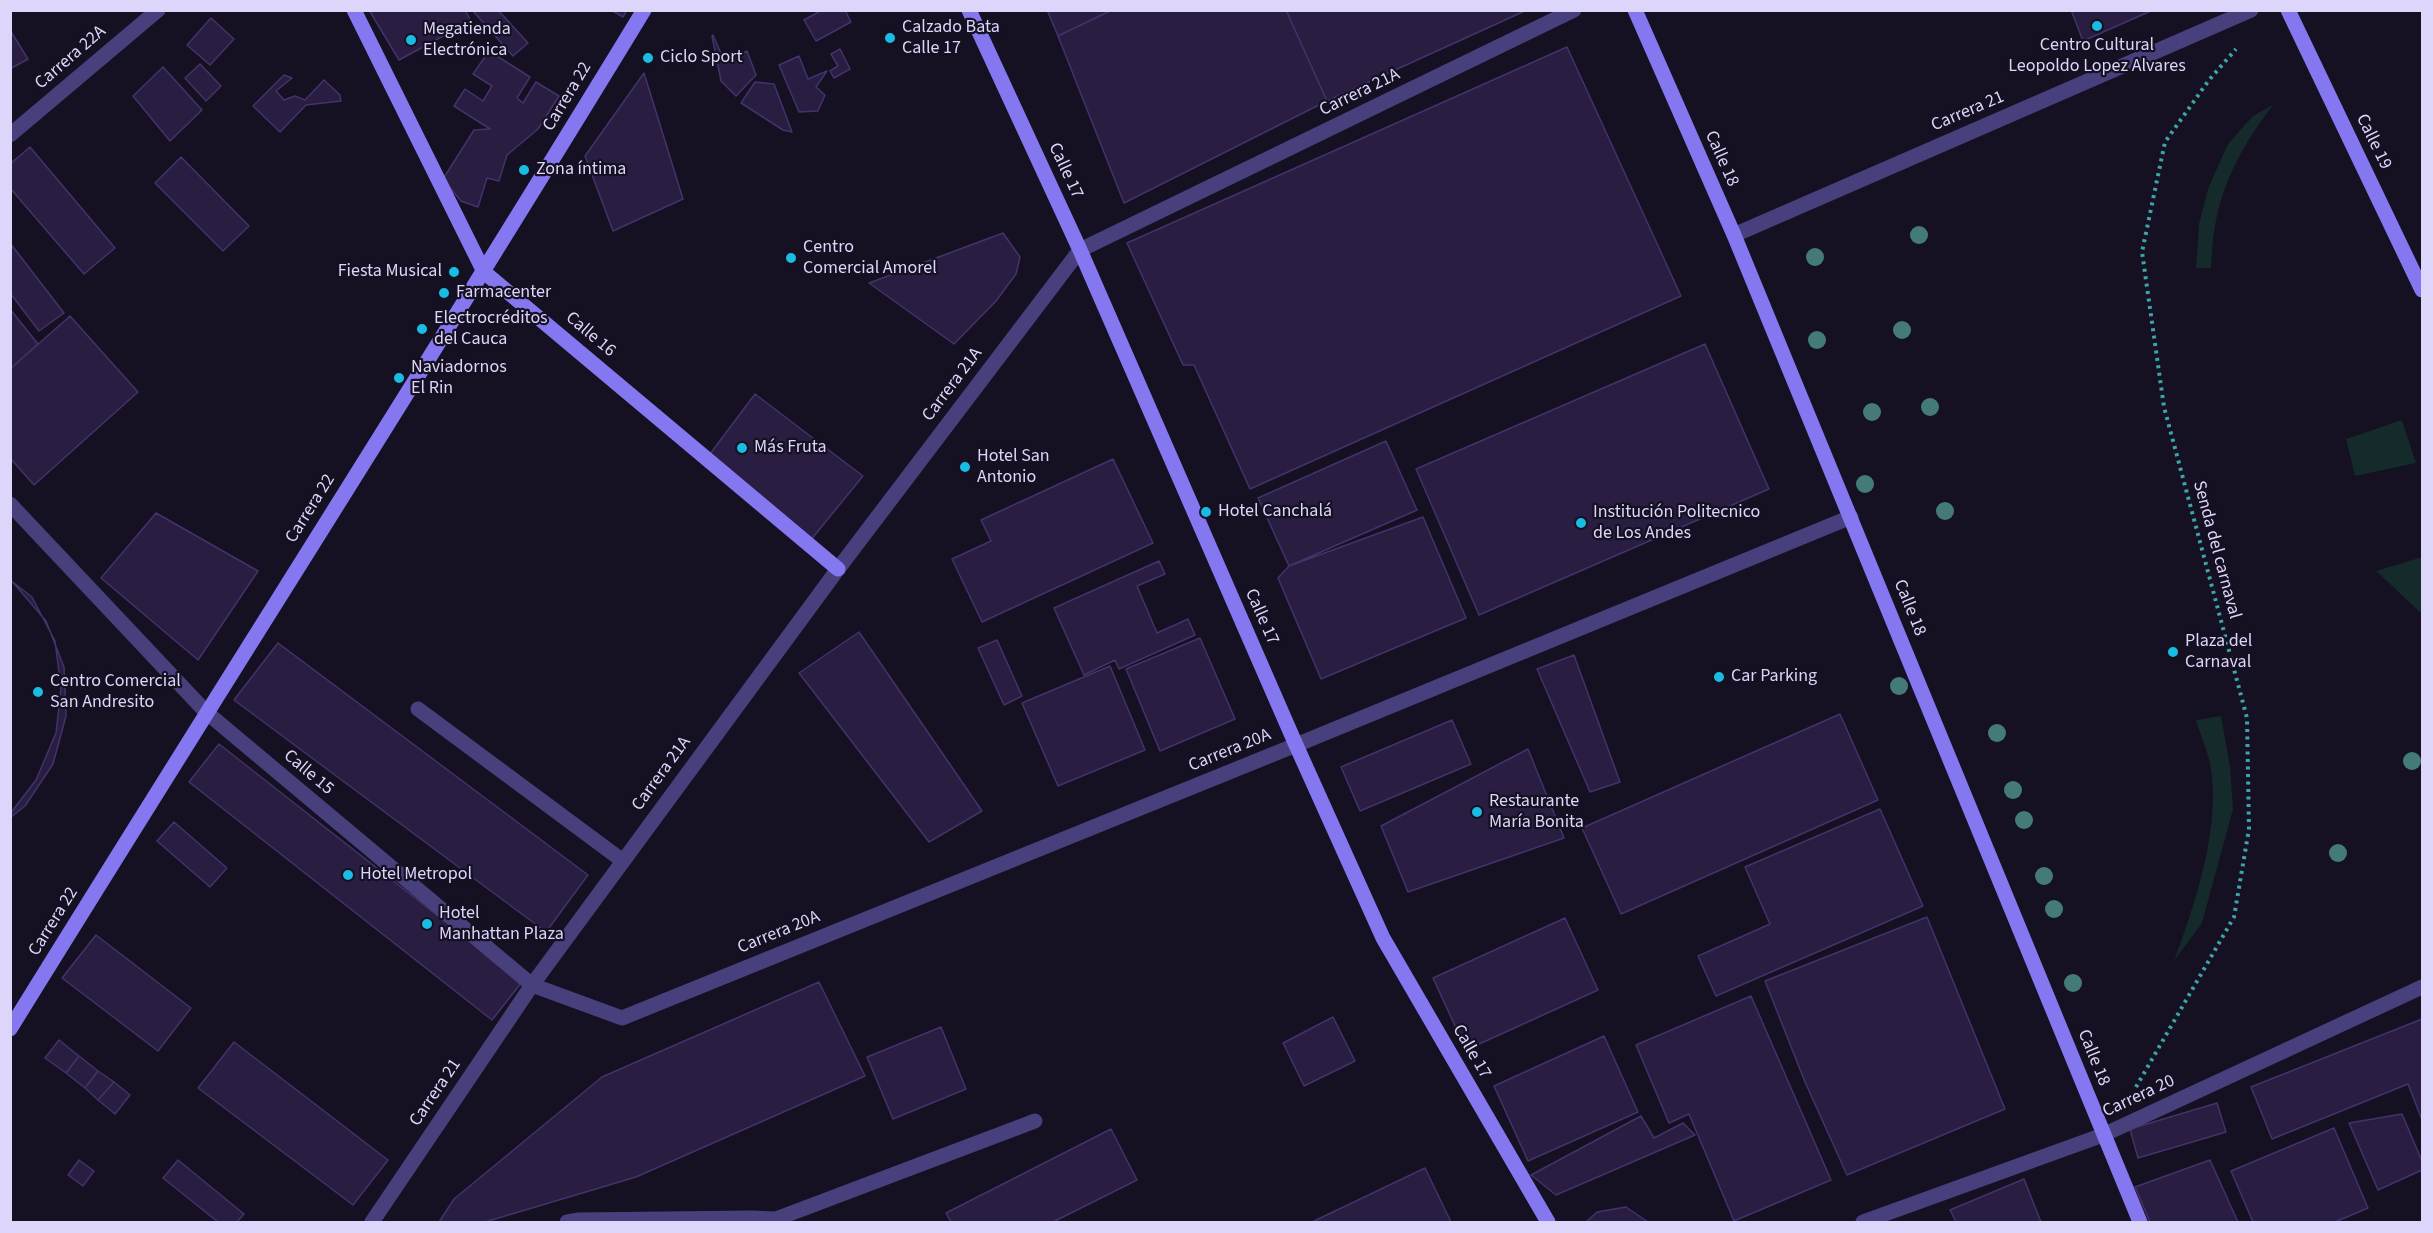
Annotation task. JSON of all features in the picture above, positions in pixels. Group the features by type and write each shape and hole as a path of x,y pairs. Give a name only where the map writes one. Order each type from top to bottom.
{"street":[{"name":"Carrera 22A","path":"10,135 158,10"},
{"name":"Calle 16","path":"354,10 484,272 838,569"},
{"name":"Carrera 22","path":"10,1029 206,712 484,272 644,10"},
{"name":"Calle 17","path":"969,10 1080,250 1296,745 1383,938 1548,1222"},
{"name":"Carrera 21A","path":"532,985 838,569 1080,250 1574,10"},
{"name":"Calle 18","path":"1635,10 1734,235 2140,1222"},
{"name":"Carrera 21","path":"1734,235 2251,10"},
{"name":"Calle 19","path":"2288,10 2422,290"},
{"name":"Calle 15","path":"10,504 206,712 532,985 622,1018"},
{"name":"Carrera 20A","path":"622,1018 1851,517"},
{"path":"418,709 623,861"},
{"name":"Carrera 21","path":"372,1222 532,985"},
{"name":"Carrera 20","path":"1863,1222 2103,1135 2422,987"},
{"path":"567,1222 579,1220 777,1221 1035,1121"}],"path":[{"name":"Senda del carnaval","path":"2133,1092 2234,916 2249,829 2247,718 2164,407 2142,252 2165,142 2209,80 2240,45"}],"green space":[{"path":"2274,104 2254,132 2230,177 2215,226 2211,268 2196,268 2199,224 2209,186 2228,144 2253,116"},
{"path":"2402,420 2416,463 2355,476 2346,439"},
{"path":"2422,557 2422,614 2376,571"},
{"path":"2221,716 2230,766 2233,809 2202,923 2174,961 2198,889 2212,812 2213,787 2210,764 2196,720"}],"building":[{"name":"Megatienda Electrónica","path":"369,10 465,10 471,21 399,60"},
{"path":"472,10 498,10 528,43 513,56"},
{"path":"611,10 627,10 623,17"},
{"path":"822,10 845,10 851,22 816,41 804,20"},
{"path":"1047,10 1112,10 1058,36"},
{"path":"1112,10 1286,10 1327,101 1124,203 1058,36"},
{"path":"1286,10 1527,10 1327,101"},
{"name":"Centro Cultural Leopoldo Lopez Alvares","path":"2071,10 2153,10 2083,41"},
{"path":"211,18 234,39 210,65 187,45"},
{"path":"10,30 28,59 10,69"},
{"path":"713,35 724,60 747,51 756,75 736,96 721,81"},
{"path":"1567,47 1681,296 1250,489 1194,365 1183,365 1127,243"},
{"path":"840,49 850,69 834,78 830,71 838,66 831,54"},
{"path":"489,51 530,77 517,98 523,103 536,82 559,96 538,129 507,155 499,181 487,178 478,207 461,201 443,179 474,130 490,129 454,106 465,89 483,101 492,86 473,74"},
{"path":"799,56 808,79 827,71 816,87 825,95 818,111 799,112 779,65"},
{"path":"200,64 221,86 206,101 185,78"},
{"path":"163,67 202,110 170,141 133,96"},
{"path":"644,73 683,199 613,231 585,156"},
{"path":"284,75 292,78 276,91 284,100 295,96 305,100 324,80 340,95 341,101 306,105 280,132 253,106"},
{"path":"755,82 774,84 792,132 783,130 741,103"},
{"path":"30,147 115,248 84,274 10,188 10,164"},
{"path":"181,157 249,226 223,251 155,183"},
{"path":"1003,233 1020,257 1016,274 996,301 954,344 869,283"},
{"path":"10,243 64,313 39,331 10,293"},
{"path":"10,309 38,344 10,369"},
{"path":"70,316 138,392 34,485 10,458 10,369"},
{"path":"1705,344 1769,489 1479,615 1416,469"},
{"path":"755,394 863,476 810,541 710,454"},
{"path":"1386,441 1417,510 1289,566 1258,498"},
{"path":"1113,459 1153,543 982,622 952,559 991,541 981,520"},
{"path":"156,513 258,571 198,660 101,578"},
{"path":"1423,517 1466,618 1321,679 1278,578 1289,566"},
{"path":"1159,561 1165,574 1137,586 1157,633 1188,619 1195,635 1119,669 1115,660 1084,675 1054,608"},
{"name":"Centro Comercial San Andresito","path":"10,579 46,621 64,667 66,716 53,764 25,806 10,818"},
{"name":"Centro Comercial San Andresito","path":"10,580 32,597 55,641 61,688 56,733 36,780 10,814"},
{"path":"859,632 982,811 929,842 799,673"},
{"path":"1200,638 1235,719 1160,751 1126,669"},
{"path":"997,640 1022,696 1004,705 978,648"},
{"path":"278,643 588,875 546,932 234,700"},
{"path":"1574,655 1620,782 1590,792 1537,669"},
{"path":"1110,666 1145,750 1058,786 1022,703"},
{"path":"1840,714 1878,800 1621,914 1582,828"},
{"path":"1452,720 1471,764 1360,811 1341,767"},
{"path":"219,744 522,982 492,1020 189,782"},
{"path":"1528,749 1564,838 1408,892 1381,826"},
{"path":"1880,809 1923,906 1716,996 1698,956 1770,924 1745,867"},
{"path":"174,822 227,868 210,887 157,841"},
{"path":"1927,917 2005,1109 1847,1175 1805,1082 1765,981"},
{"path":"1565,918 1598,990 1466,1050 1433,978"},
{"path":"96,935 191,1008 158,1051 62,978"},
{"path":"819,982 865,1076 636,1177 485,1222 439,1222 454,1199 602,1077"},
{"path":"1751,996 1831,1180 1734,1221 1689,1114 1669,1123 1636,1045"},
{"path":"1333,1017 1355,1061 1304,1086 1283,1043"},
{"path":"2422,1019 2422,1120 2408,1084 2272,1139 2251,1087"},
{"path":"941,1027 966,1089 893,1119 867,1057"},
{"path":"1604,1036 1638,1112 1528,1161 1494,1086"},
{"path":"59,1040 79,1056 66,1073 45,1058"},
{"path":"234,1042 388,1160 353,1205 198,1088"},
{"path":"79,1056 98,1071 85,1088 66,1073"},
{"path":"98,1071 114,1082 98,1100 85,1088"},
{"path":"114,1082 130,1095 115,1114 98,1100"},
{"path":"2217,1103 2226,1132 2138,1158 2130,1129"},
{"path":"2402,1114 2422,1161 2422,1170 2378,1190 2349,1123"},
{"path":"1641,1116 1654,1138 1683,1123 1695,1135 1556,1195 1531,1175"},
{"path":"2334,1128 2368,1208 2335,1222 2253,1222 2231,1171"},
{"path":"1111,1129 1137,1180 1053,1222 951,1222 946,1213"},
{"path":"79,1160 94,1171 83,1186 68,1175"},
{"path":"178,1160 244,1214 237,1222 218,1222 163,1178"},
{"path":"2210,1160 2238,1222 2150,1222 2135,1187"},
{"path":"1425,1168 1451,1222 1312,1222"},
{"path":"2024,1179 2041,1222 1956,1222 1950,1210"},
{"path":"1626,1207 1648,1222 1586,1222 1597,1212"}],"place":[{"name":"Centro Cultural Leopoldo Lopez Alvares","path":"2097,26"},
{"name":"Calzado Bata Calle 17","path":"890,38"},
{"name":"Megatienda Electrónica","path":"411,40"},
{"name":"Ciclo Sport","path":"648,58"},
{"name":"Zona íntima","path":"524,170"},
{"name":"Centro Comercial Amorel","path":"791,258"},
{"name":"Fiesta Musical","path":"454,272"},
{"name":"Farmacenter","path":"444,293"},
{"name":"Electrocréditos del Cauca","path":"422,329"},
{"name":"Naviadornos El Rin","path":"399,378"},
{"name":"Más Fruta","path":"742,448"},
{"name":"Hotel San Antonio","path":"965,467"},
{"name":"Hotel Canchalá","path":"1206,512"},
{"name":"Institución Politecnico de Los Andes","path":"1581,523"},
{"name":"Plaza del Carnaval","path":"2173,652"},
{"name":"Car Parking","path":"1719,677"},
{"name":"Centro Comercial San Andresito","path":"38,692"},
{"name":"Restaurante María Bonita","path":"1477,812"},
{"name":"Hotel Metropol","path":"348,875"},
{"name":"Hotel Manhattan Plaza","path":"427,924"}]}
